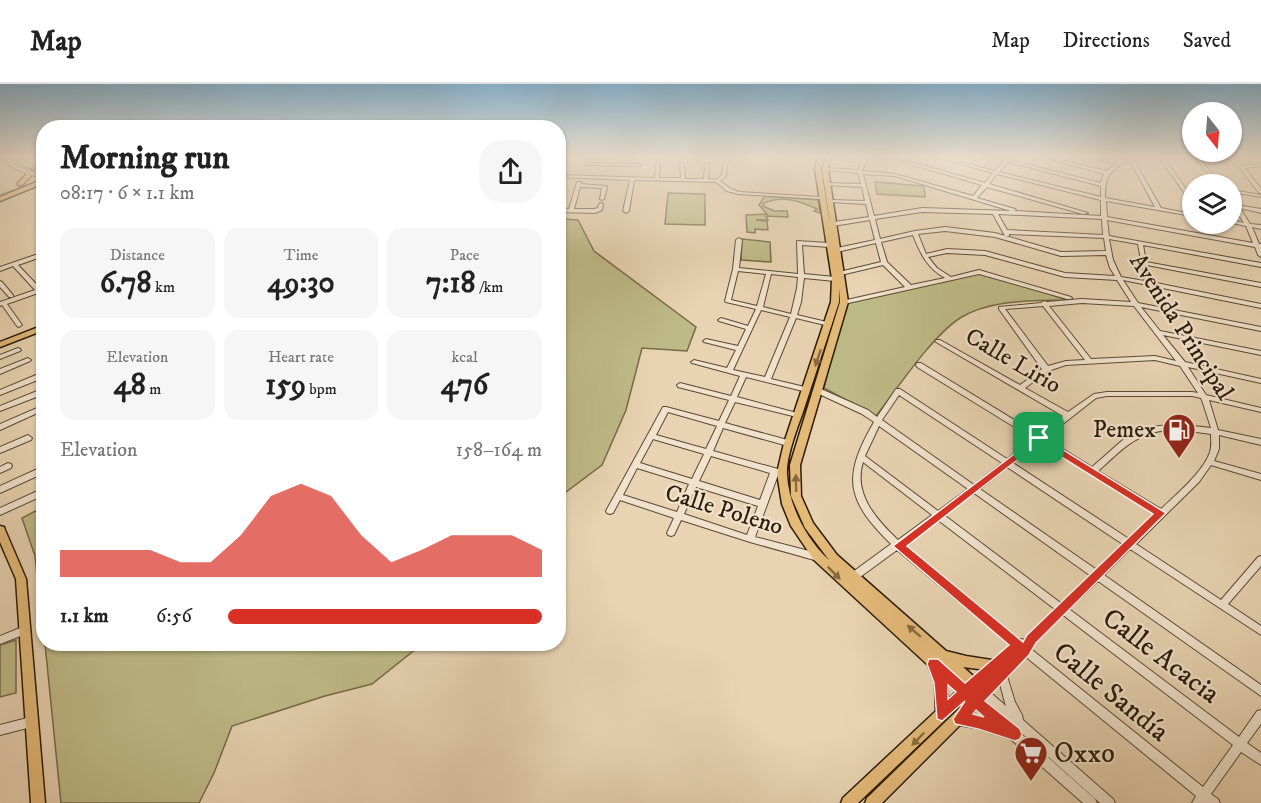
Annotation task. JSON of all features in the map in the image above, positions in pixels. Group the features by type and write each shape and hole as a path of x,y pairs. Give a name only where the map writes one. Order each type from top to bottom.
{"main road":[{"path":"0,199 15,191"},
{"path":"824,191 844,302 795,465 796,496 809,525 820,542 937,659 941,683 942,714"},
{"path":"825,200 826,191"},
{"path":"838,276 835,302 829,324 778,472 787,504 795,523 818,557 975,692"},
{"path":"0,339 36,325"},
{"path":"0,345 36,330"},
{"path":"0,530 21,579 38,803"},
{"path":"937,659 998,669"},
{"name":"Avenida Principal","path":"848,803 942,714 975,692"},
{"name":"Avenida Principal","path":"872,803 959,719 975,692"},
{"path":"959,719 1018,730"}],"street":[{"path":"571,210 576,191"},
{"path":"566,210 595,211 600,209 603,191"},
{"path":"626,211 630,191"},
{"path":"731,191 867,203"},
{"path":"865,191 884,263 908,286"},
{"path":"948,191 1024,213"},
{"path":"974,198 980,191"},
{"path":"1009,191 1101,217 1259,245"},
{"path":"1068,191 1104,200 1182,213"},
{"name":"Avenida Principal","path":"975,692 1196,480 1215,451 1216,431 1212,413 1204,396 1119,278 1109,254 1101,217 1104,200 1103,191"},
{"path":"1148,191 1159,209"},
{"path":"1242,192 1261,194"},
{"path":"1242,206 1261,210"},
{"path":"829,225 922,210 1101,217"},
{"path":"995,212 1009,239"},
{"path":"1242,216 1259,245 1261,255"},
{"path":"1242,223 1261,227"},
{"path":"767,380 793,316 801,276 799,242 833,247 877,241 915,232 960,230 1009,239 1060,254 1109,254"},
{"path":"915,232 924,256 932,268 948,278"},
{"path":"1006,232 1106,237 1261,265"},
{"path":"739,240 736,269 728,301 829,324"},
{"path":"1140,243 1148,284"},
{"path":"924,256 947,251 968,251 1003,257 1065,275 1119,278 1261,306"},
{"path":"0,269 36,257"},
{"path":"736,269 801,276 838,276 884,263"},
{"path":"1144,263 1261,285"},
{"path":"14,264 36,286"},
{"path":"729,371 759,309 769,272"},
{"path":"844,302 908,286 983,272 1054,295 1082,301"},
{"path":"0,283 11,296"},
{"path":"19,325 2,304 36,294"},
{"path":"1046,369 1001,308 1082,301 1136,304 1261,329"},
{"path":"1044,303 1089,362"},
{"path":"721,320 749,328"},
{"path":"1157,332 1261,353"},
{"path":"706,341 740,349"},
{"name":"Calle Lirio","path":"938,341 1069,416"},
{"path":"0,357 18,350"},
{"path":"1021,387 1046,369 1066,363 1155,358 1261,381"},
{"path":"0,372 28,360"},
{"path":"694,362 807,390"},
{"path":"919,365 1161,513"},
{"path":"671,533 744,375"},
{"path":"0,393 36,378"},
{"path":"680,385 797,415"},
{"path":"819,391 841,399 879,422 1261,691"},
{"name":"Calle Sandía","path":"1007,463 898,391 861,458 856,476 865,507 873,520 899,546 1201,799 1214,803"},
{"path":"0,409 36,394"},
{"path":"854,577 899,546 1039,438 1099,395 1204,396 1261,410"},
{"path":"610,511 666,409 788,443"},
{"path":"0,427 36,411"},
{"path":"1092,471 1136,435 1148,430 1188,428 1216,431 1261,442"},
{"path":"651,436 778,472 750,539"},
{"path":"0,450 28,438"},
{"name":"Calle Acacia","path":"861,458 1261,760"},
{"path":"1209,462 1261,477"},
{"path":"1007,463 1261,631"},
{"path":"636,465 763,504"},
{"path":"0,490 36,473"},
{"path":"0,512 36,495"},
{"name":"Calle Poleno","path":"618,496 750,539 818,557"},
{"path":"1222,605 1261,560"},
{"path":"0,640 25,630"},
{"path":"998,669 1018,730 1091,803"},
{"path":"975,692 1018,730 1109,803"},
{"path":"1201,799 1261,715"},
{"path":"0,730 31,722"}],"shaded area":[{"path":"876,191 924,191 925,197 877,194"},
{"path":"668,193 705,194 705,225 665,224"},
{"path":"765,196 818,200 820,213 814,211 817,209 798,201 777,199 764,203 763,206 774,211 787,211 788,217 766,216 768,220 756,220 767,221 768,230 755,229 755,233 747,232 746,215 767,214 759,205"},
{"path":"566,219 578,220 594,251 696,327 687,351 642,348 626,410 602,465 566,492"},
{"path":"742,239 770,242 771,262 741,260"},
{"path":"985,272 1067,300 998,304 984,307 960,318 926,350 876,416 824,388 845,303"},
{"path":"36,511 36,565 35,556 22,518"},
{"path":"16,640 16,693 0,697 0,645"},
{"path":"46,651 413,651 372,684 325,696 232,726 214,773 199,803 61,803"}],"waterway":[{"path":"0,195 12,191"}],"place":[{"name":"Pemex","path":"1179,459"},
{"name":"Oxxo","path":"1031,782"}],"route":[{"path":"1039,438 899,546 1018,645 965,692 933,664 941,683 942,714 965,692 976,701 1015,734 995,726 959,719 976,701 1025,651 1032,639 1161,513 1039,438"}]}
